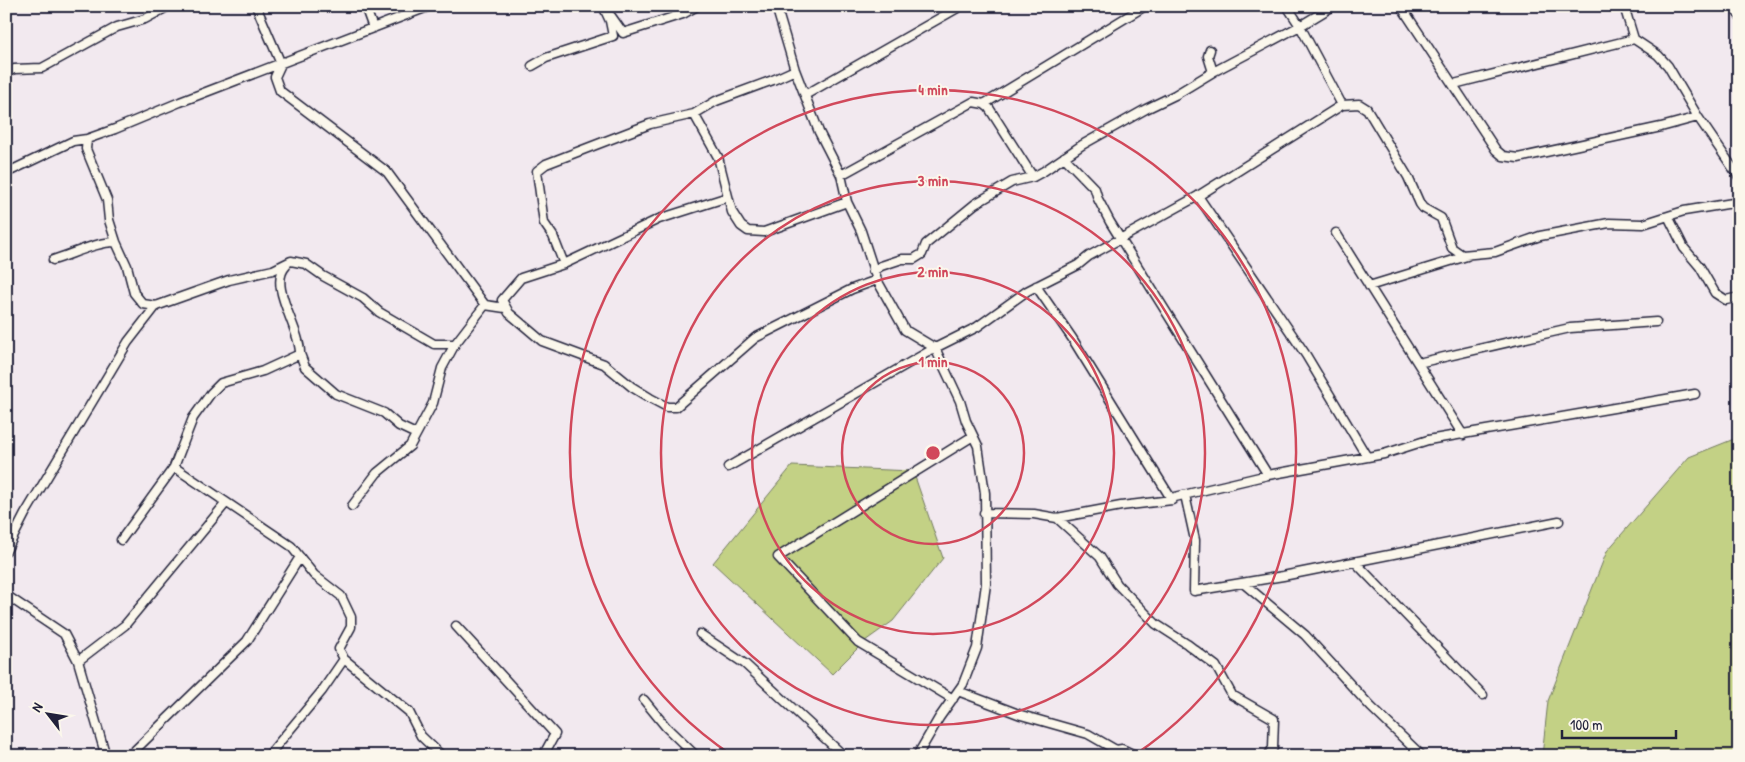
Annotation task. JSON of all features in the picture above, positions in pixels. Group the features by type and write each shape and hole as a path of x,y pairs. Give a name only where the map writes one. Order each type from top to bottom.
{"street":[{"path":"6,73 14,69 42,68 117,27 145,18 169,6"},
{"path":"256,6 281,64 275,77 280,90 387,172 485,305 506,308"},
{"path":"365,6 373,28"},
{"path":"6,173 73,141 87,139 430,6"},
{"path":"604,6 623,33 683,14 697,6"},
{"path":"532,66 546,58 613,36 604,6"},
{"path":"776,6 795,70 819,132 841,174 848,202 861,231 873,272 905,330 935,348 960,401 978,446 985,493 986,584 977,648 963,684 939,718 921,755"},
{"path":"805,95 961,6"},
{"path":"984,104 1145,6"},
{"path":"1287,6 1300,26 1342,105"},
{"path":"873,272 881,266 902,260 914,259 922,254 926,244 975,204 1012,182 1033,176 1213,72 1300,26 1333,6"},
{"path":"1401,6 1496,150 1511,158 1652,129 1698,117"},
{"path":"1624,6 1634,39 1658,55 1668,66 1698,117 1739,177"},
{"path":"1733,6 1739,15"},
{"path":"1454,84 1634,39"},
{"path":"1210,50 1208,56 1213,72"},
{"path":"564,264 554,236 544,223 537,171 546,164 650,124 694,114 716,101 795,70"},
{"path":"841,174 973,102 984,104 997,119 1033,176"},
{"path":"728,467 935,348 977,327 1036,286 1078,265 1120,239 1198,196 1342,105 1359,104 1367,109 1408,178 1420,204 1423,208 1441,218 1452,248 1457,253 1466,256"},
{"path":"694,114 718,157 732,212 741,226 748,232 756,233 848,202"},
{"path":"87,139 86,149 107,200 109,220 116,242 127,266 134,293 143,304 156,306 229,280 273,270 291,261 306,264 323,276 363,298 379,312 434,344 448,346 455,344"},
{"path":"1064,157 1095,189 1098,200 1120,239 1268,475"},
{"path":"1198,196 1306,356 1367,457"},
{"path":"728,197 645,224 564,264 521,278 502,300 506,308 542,341 604,364 632,387 650,398 667,407 676,407 755,338 852,289 877,280"},
{"path":"1370,286 1466,256 1496,252 1540,236 1610,224 1643,224 1669,218 1684,211 1739,202"},
{"path":"1669,218 1684,248 1700,267 1714,294 1726,300 1739,297"},
{"path":"1336,233 1463,435"},
{"path":"53,260 90,249 102,242 116,242"},
{"path":"291,261 281,271 280,278 283,299 301,345 300,354 305,367 336,394 384,413 399,426 416,434"},
{"path":"1036,286 1072,338 1172,500"},
{"path":"352,506 376,473 410,446 433,403 442,368 455,344 485,305"},
{"path":"6,551 25,514 128,342 156,306"},
{"path":"1418,363 1570,328 1656,322"},
{"path":"121,540 174,467 193,418 210,393 221,384 263,371 300,354"},
{"path":"984,513 1034,514 1057,518 1121,506 1172,500 1185,495 1268,475 1367,457 1428,440 1695,394"},
{"path":"953,699 858,642 778,557 973,436"},
{"path":"174,467 291,546 314,575 341,596 348,606 351,627 339,649 344,659 355,669 366,674 410,712 421,736 442,756"},
{"path":"1185,495 1195,540 1194,591 1355,562 1559,521"},
{"path":"78,661 125,625 226,503"},
{"path":"1057,518 1100,557 1117,584 1143,612 1156,624 1216,666 1232,694 1274,719 1273,748 1268,756"},
{"path":"129,756 247,641 300,556"},
{"path":"1355,562 1483,695"},
{"path":"1243,583 1305,636 1371,708 1422,756"},
{"path":"6,595 64,634 78,661 105,753 110,756"},
{"path":"456,626 555,734 543,756"},
{"path":"700,634 745,664 844,756"},
{"path":"268,756 322,691 344,659"},
{"path":"958,691 1021,716 1088,734 1114,753 1122,750 1136,756"},
{"path":"644,700 666,727 696,756"}],"green space":[{"path":"1739,437 1739,756 1542,756 1548,701 1607,551 1689,457"},
{"path":"792,466 913,471 943,558 893,621 865,641 832,674 713,563"}]}
